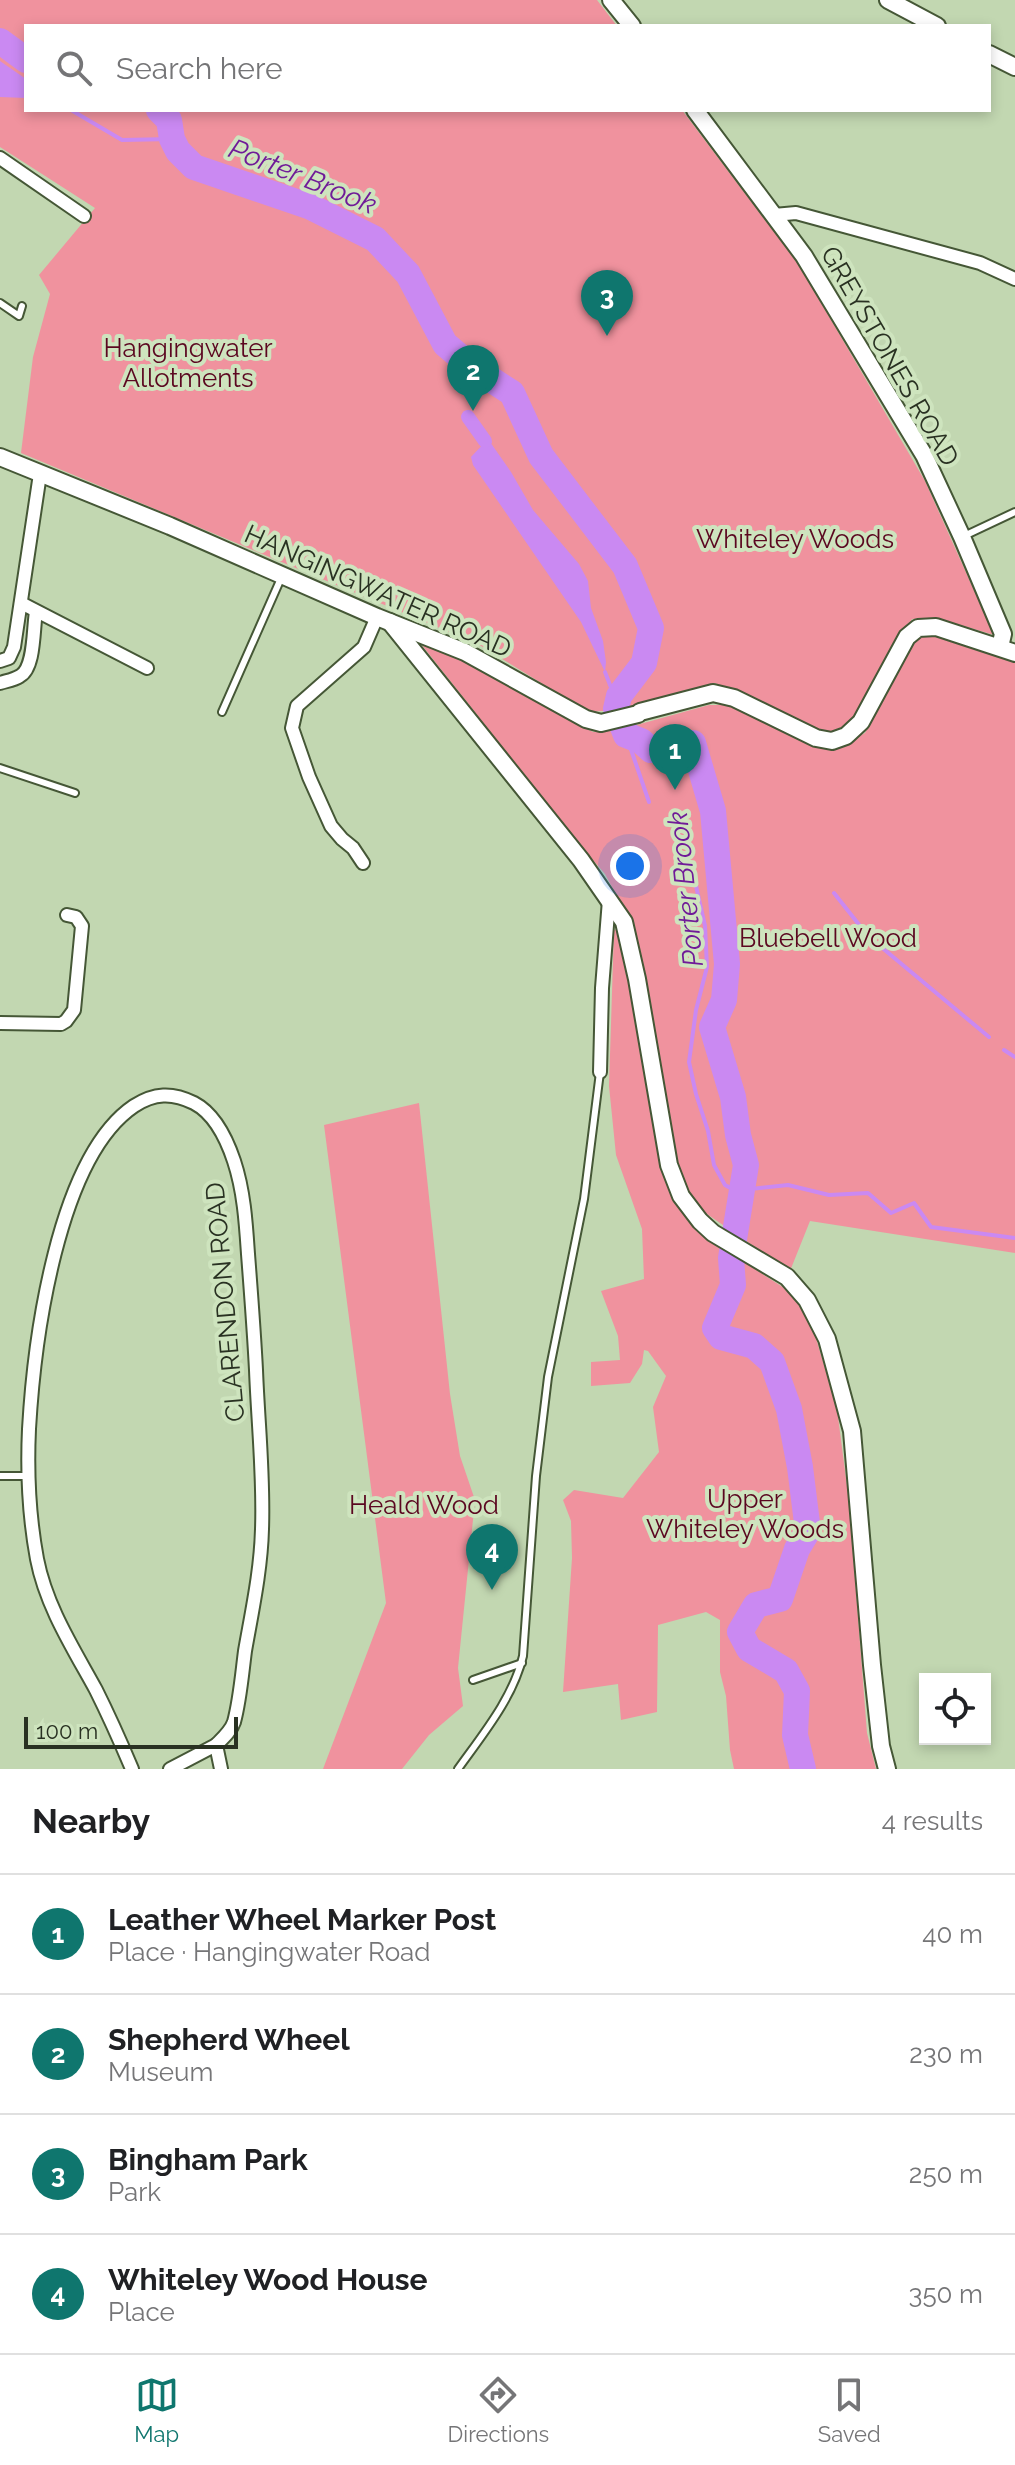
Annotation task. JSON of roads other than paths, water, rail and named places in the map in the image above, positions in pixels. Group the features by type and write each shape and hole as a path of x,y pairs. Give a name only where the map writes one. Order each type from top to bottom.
{"street":[{"path":"611,0 630,24"},
{"path":"888,0 933,24"},
{"path":"991,55 1015,67"},
{"name":"GREYSTONES ROAD","path":"697,112 804,256 924,455 962,537 1008,650"},
{"path":"0,158 84,216"},
{"path":"774,215 796,213 980,263 1015,279"},
{"name":"HANGINGWATER ROAD","path":"0,457 465,652 565,708 601,723 713,693 734,698 816,738 832,741 846,736 861,722 907,637 918,628 936,627 1008,650"},
{"path":"0,661 9,658 14,647 40,474"},
{"path":"21,603 147,668"},
{"path":"0,683 27,670 36,612"},
{"path":"363,863 331,826 292,728 297,706 364,647 384,620 572,849 624,922 669,1165 681,1196 713,1233 787,1277 807,1300 827,1339 852,1431 872,1665 881,1746 887,1769"},
{"path":"600,1072 609,899"},
{"path":"0,1023 61,1024 74,1010 82,926 76,917 67,915"},
{"name":"CLARENDON ROAD","path":"132,1769 104,1706 47,1595 37,1562 31,1521 29,1430 45,1305 61,1230 81,1178 98,1143 125,1112 153,1096 168,1094 181,1097 205,1110 225,1138 241,1187 247,1236 261,1488 261,1551 233,1726 216,1745"},
{"path":"170,1769 216,1745 221,1769"}],"lane":[{"path":"0,303 19,316 22,306"},
{"path":"962,537 1015,512"},
{"path":"222,712 282,576"},
{"path":"0,768 75,793"},
{"path":"458,1769 512,1688 522,1663 536,1476 548,1377 584,1199 600,1072"},
{"path":"0,1476 28,1476"},
{"path":"473,1680 522,1663"}],"waterway":[{"name":"Porter Brook","path":"0,41 24,59"},
{"path":"74,112 122,140 172,139"},
{"name":"Porter Brook","path":"161,112 169,120 172,139 178,151 194,167 311,207 375,239 408,274 445,344 472,367 512,393 541,456 625,566 651,628 644,663 619,696 616,709 626,735 641,741 651,750 693,743 713,811 727,964 724,1000 712,1027 733,1097 746,1165 731,1258 733,1285 715,1328 721,1337 754,1346 772,1362 789,1409 808,1531 797,1549 780,1599 756,1605 740,1632 749,1649 786,1671 797,1691 795,1735 803,1769"},
{"path":"468,417 485,441"},
{"path":"605,672 617,703"},
{"path":"629,712 626,704 631,680"},
{"path":"633,721 641,741"},
{"path":"626,735 649,802"},
{"path":"694,877 705,926 707,967 696,1010 689,1062 714,1165 725,1185 741,1194"},
{"path":"834,893 868,936 989,1037"},
{"path":"1004,1050 1015,1057"},
{"path":"742,1190 788,1185 829,1195 868,1193 891,1213 914,1203 931,1227 1015,1238"}],"place":[{"name":"Bingham Park","path":"607,336"},
{"name":"Shepherd Wheel","path":"473,411"},
{"name":"Leather Wheel Marker Post","path":"675,790"},
{"name":"Whiteley Wood House","path":"492,1590"}],"park label":[{"name":"Hangingwater Allotments","path":"188,363"},
{"name":"Whiteley Woods","path":"795,539"},
{"name":"Bluebell Wood","path":"828,938"},
{"name":"Heald Wood","path":"424,1505"},
{"name":"Upper Whiteley Woods","path":"745,1514"}]}
